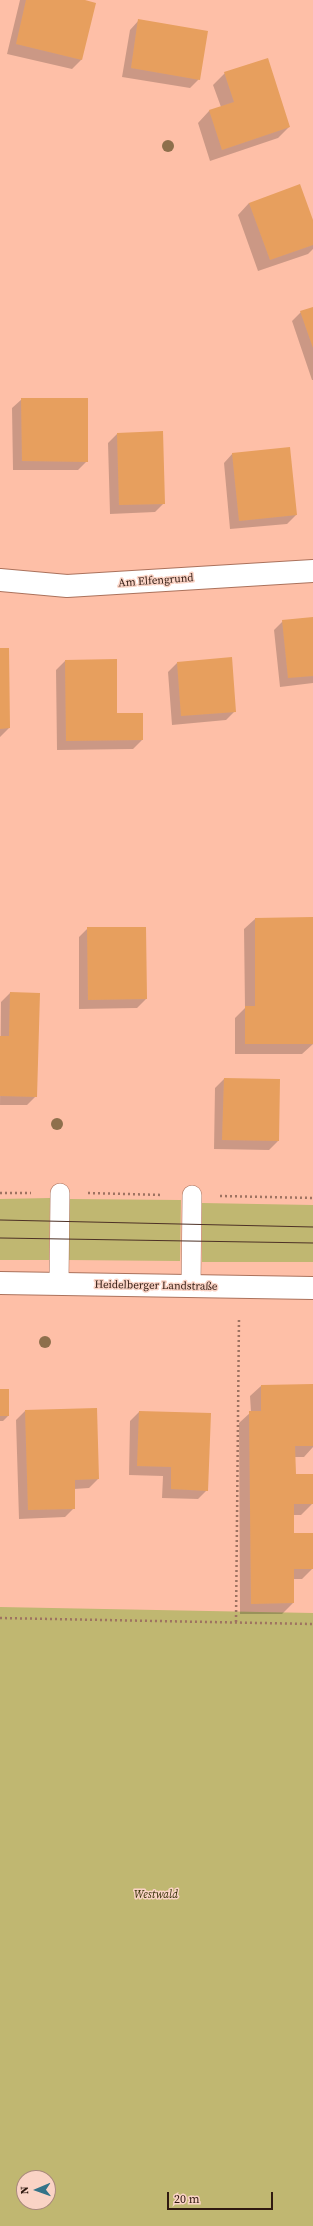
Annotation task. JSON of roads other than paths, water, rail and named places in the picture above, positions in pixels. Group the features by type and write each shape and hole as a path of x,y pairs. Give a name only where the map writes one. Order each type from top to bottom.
{"street":[{"name":"Am Elfengrund","path":"0,580 67,586 313,571"},
{"name":"Heidelberger Landstraße","path":"0,1283 313,1288"}],"lane":[{"path":"59,1284 60,1193"},
{"path":"191,1287 192,1195"}],"tram line":[{"path":"0,1220 313,1227"},
{"path":"0,1238 313,1243"}],"park label":[{"name":"Westwald","path":"156,1895"}]}
